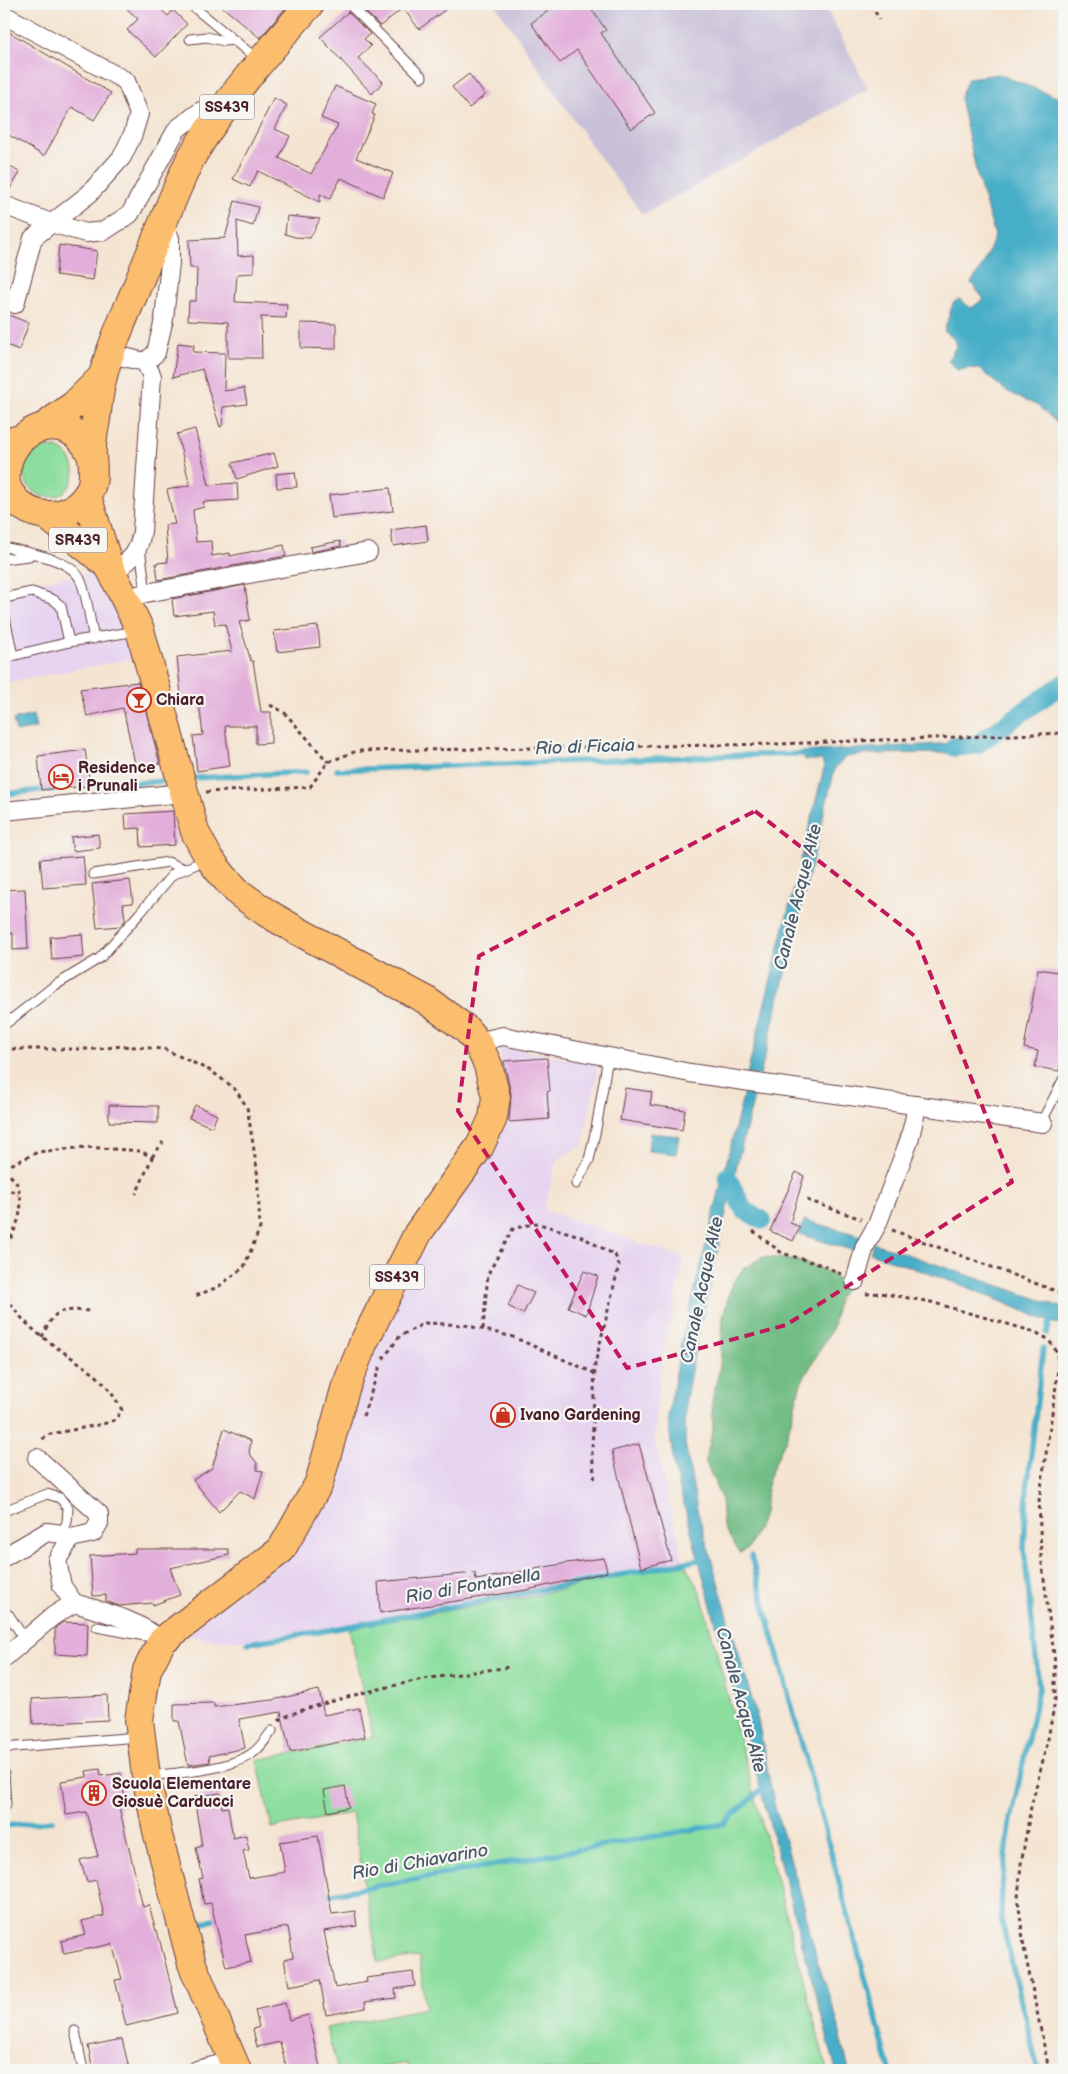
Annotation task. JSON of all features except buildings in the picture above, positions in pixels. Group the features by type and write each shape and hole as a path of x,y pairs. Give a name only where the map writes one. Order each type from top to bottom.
{"main road":[{"name":"SS439","path":"92,455 107,365 162,222 191,159 221,114 260,62 310,4"},
{"name":"SR439","path":"107,365 74,405 45,426 29,430 10,442 4,468 8,495 30,512 46,516 111,569"},
{"path":"45,426 60,427 73,432 84,442 92,455 94,476 87,496"},
{"name":"SS439","path":"87,496 111,569 136,596 140,630 183,793 195,832 209,858 239,893 268,913 426,1000 454,1018 477,1042 488,1065 496,1097 493,1118 480,1146 418,1233 363,1344 345,1389 319,1483 281,1550 162,1641 147,1670 139,1720 146,1776 157,1831 192,1964 235,2066"},
{"name":"SR439","path":"46,516 66,512 78,505 87,496"}],"street":[{"path":"4,15 126,81 139,114 134,134 122,157 89,194 34,238 15,304"},
{"path":"4,206 86,233 104,231 130,214 176,129 201,110 221,114"},
{"path":"107,365 145,362 156,353 164,319 170,238 162,222"},
{"path":"111,569 135,556 139,545 152,376 145,362"},
{"path":"136,596 368,552"},
{"path":"4,811 183,793"},
{"path":"477,1042 504,1036 608,1057 751,1082 1042,1123"},
{"path":"855,1281 864,1246 878,1225 909,1141 915,1116 915,1105"},
{"path":"4,1557 47,1532 67,1536 93,1533 99,1523 99,1514 37,1458"},
{"path":"67,1536 56,1560 62,1586 74,1603 120,1617 152,1632 162,1641"},
{"path":"4,1658 53,1616 74,1603"},
{"path":"197,2070 235,2066"}],"lane":[{"path":"190,4 260,62"},
{"path":"349,4 422,77"},
{"path":"190,39 207,37 224,41 234,40"},
{"path":"136,596 139,545"},
{"path":"4,547 51,559 75,570 80,580 94,639"},
{"path":"4,560 34,555"},
{"path":"4,598 32,592 54,600 61,606 69,642"},
{"path":"4,613 8,657 69,642 140,630"},
{"path":"4,1025 54,986 100,958 173,874 209,858"},
{"path":"93,874 168,862 184,869"},
{"path":"576,1184 589,1160 608,1057"},
{"path":"1042,1123 1064,1078"},
{"path":"4,1512 47,1494 60,1498 68,1508 67,1536"},
{"path":"4,1612 9,1616 25,1640"},
{"path":"97,1627 162,1641"},
{"path":"146,1776 213,1768 232,1762 254,1753 272,1731"},
{"path":"4,1748 141,1737"},
{"path":"4,1772 6,1805"},
{"path":"75,2031 83,2070"}],"path":[{"path":"872,4 879,20"},
{"path":"270,705 284,712 328,762"},
{"path":"183,793 310,787 328,762 357,751 778,744 1064,733"},
{"path":"4,1049 98,1049 122,1046 164,1049 211,1071 234,1088 247,1107 257,1169 260,1228 244,1268 218,1288 193,1297"},
{"path":"136,1194 152,1158 163,1142"},
{"path":"4,1251 16,1229 22,1211 17,1184 4,1169 38,1152 86,1147 142,1151 152,1158"},
{"path":"4,1186 19,1195"},
{"path":"807,1200 1064,1294"},
{"path":"483,1329 488,1274 513,1229 536,1222 580,1236 615,1255 619,1265 594,1373 592,1453 595,1483"},
{"path":"753,1231 782,1253 826,1266 855,1281 859,1290 867,1294 880,1294 931,1302 1035,1332 1048,1339 1057,1352 1056,1393 1039,1501 1041,1556 1056,1663 1055,1701 1047,1744 1031,1807 1021,1864 1018,1898 1024,1948 1049,2070"},
{"path":"4,1289 8,1300 31,1328 95,1375 111,1391 122,1410 115,1420 109,1422 46,1435 38,1447 37,1458"},
{"path":"42,1337 50,1318 62,1310 92,1311"},
{"path":"383,1359 400,1336 426,1323 465,1325 513,1336 594,1373"},
{"path":"272,1731 282,1718 362,1693 423,1679 510,1667"}],"highlighted area":[{"path":"755,811 916,937 1012,1182 786,1325 627,1368 458,1111 479,956"}],"shaded area":[{"path":"495,4 824,4 868,89 643,215 595,151"},
{"path":"92,572 100,573 110,592 135,658 4,683 4,588"},
{"path":"498,1046 599,1064 583,1145 557,1160 544,1210 684,1258 661,1365 654,1439 683,1560 538,1595 349,1628 297,1633 254,1641 207,1639 184,1635 294,1550 369,1343 502,1118 501,1060"}],"green space":[{"path":"49,447 58,449 69,458 74,472 72,481 63,492 49,497 40,495 29,486 24,472 26,463 35,452"},
{"path":"763,1257 787,1259 818,1267 847,1286 838,1299 833,1327 801,1383 787,1436 769,1477 764,1513 749,1548 740,1553 723,1527 721,1498 705,1460 713,1431 712,1401 720,1366 723,1316 732,1284 744,1268"},
{"path":"683,1560 701,1594 827,2070 408,2070 407,2063 367,2070 338,2070 326,2028 426,2008 419,1957 378,1962 352,1813 272,1828 257,1760 373,1737 349,1628 538,1595"}],"water":[{"path":"998,74 1064,100 1064,429 1038,406 1006,391 979,369 957,370 948,360 957,345 952,337 944,331 953,303 959,299 971,308 984,299 971,283 984,263 995,236 977,175 960,98 968,78"},
{"path":"1064,675 1064,691 1009,727 992,725"},
{"path":"33,715 36,728 16,732 13,720"},
{"path":"973,742 989,743 972,751 953,753 868,754 846,757 835,768 760,1076 747,1074 824,768 822,760 805,760 802,752"},
{"path":"745,1088 756,1090 738,1160 695,1350 686,1398 685,1443 697,1509 758,1720 774,1804 802,1898 818,1963 836,2016 849,2070 836,2070 674,1468 668,1417 681,1345"},
{"path":"650,1133 679,1136 676,1154 648,1151"},
{"path":"804,1220 862,1236 854,1251 799,1234"},
{"path":"874,1243 1064,1308 1064,1325 1050,1322 964,1286 870,1253"}],"waterway":[{"name":"Canale Acque Alte","path":"954,747 976,745 1064,683"},
{"name":"Rio di Ficaia","path":"337,770 810,754"},
{"name":"Rio di Ficaia","path":"193,778 306,772"},
{"name":"Rio di Ficaia","path":"83,786 166,781"},
{"name":"Rio di Ficaia","path":"4,794 59,788"},
{"path":"727,1177 744,1210 762,1220"},
{"path":"1047,1333 1050,1322"},
{"path":"1038,2070 1001,1919 1002,1885 1010,1825 1039,1686 1024,1549 1027,1490 1043,1349"},
{"path":"751,1556 890,2070"},
{"name":"Rio di Fontanella","path":"248,1643 329,1630 704,1559"},
{"name":"Rio di Chiavarino","path":"321,1896 723,1824 764,1787"},
{"name":"Rio di Fontanella","path":"4,1826 52,1821"},
{"name":"Rio di Chiavarino","path":"190,1926 222,1918"}],"place":[{"name":"Chiara","path":"139,700"},
{"name":"Residence i Prunali","path":"61,777"},
{"name":"Ivano Gardening","path":"503,1415"},
{"name":"Scuola Elementare Giosuè Carducci","path":"94,1793"}]}
